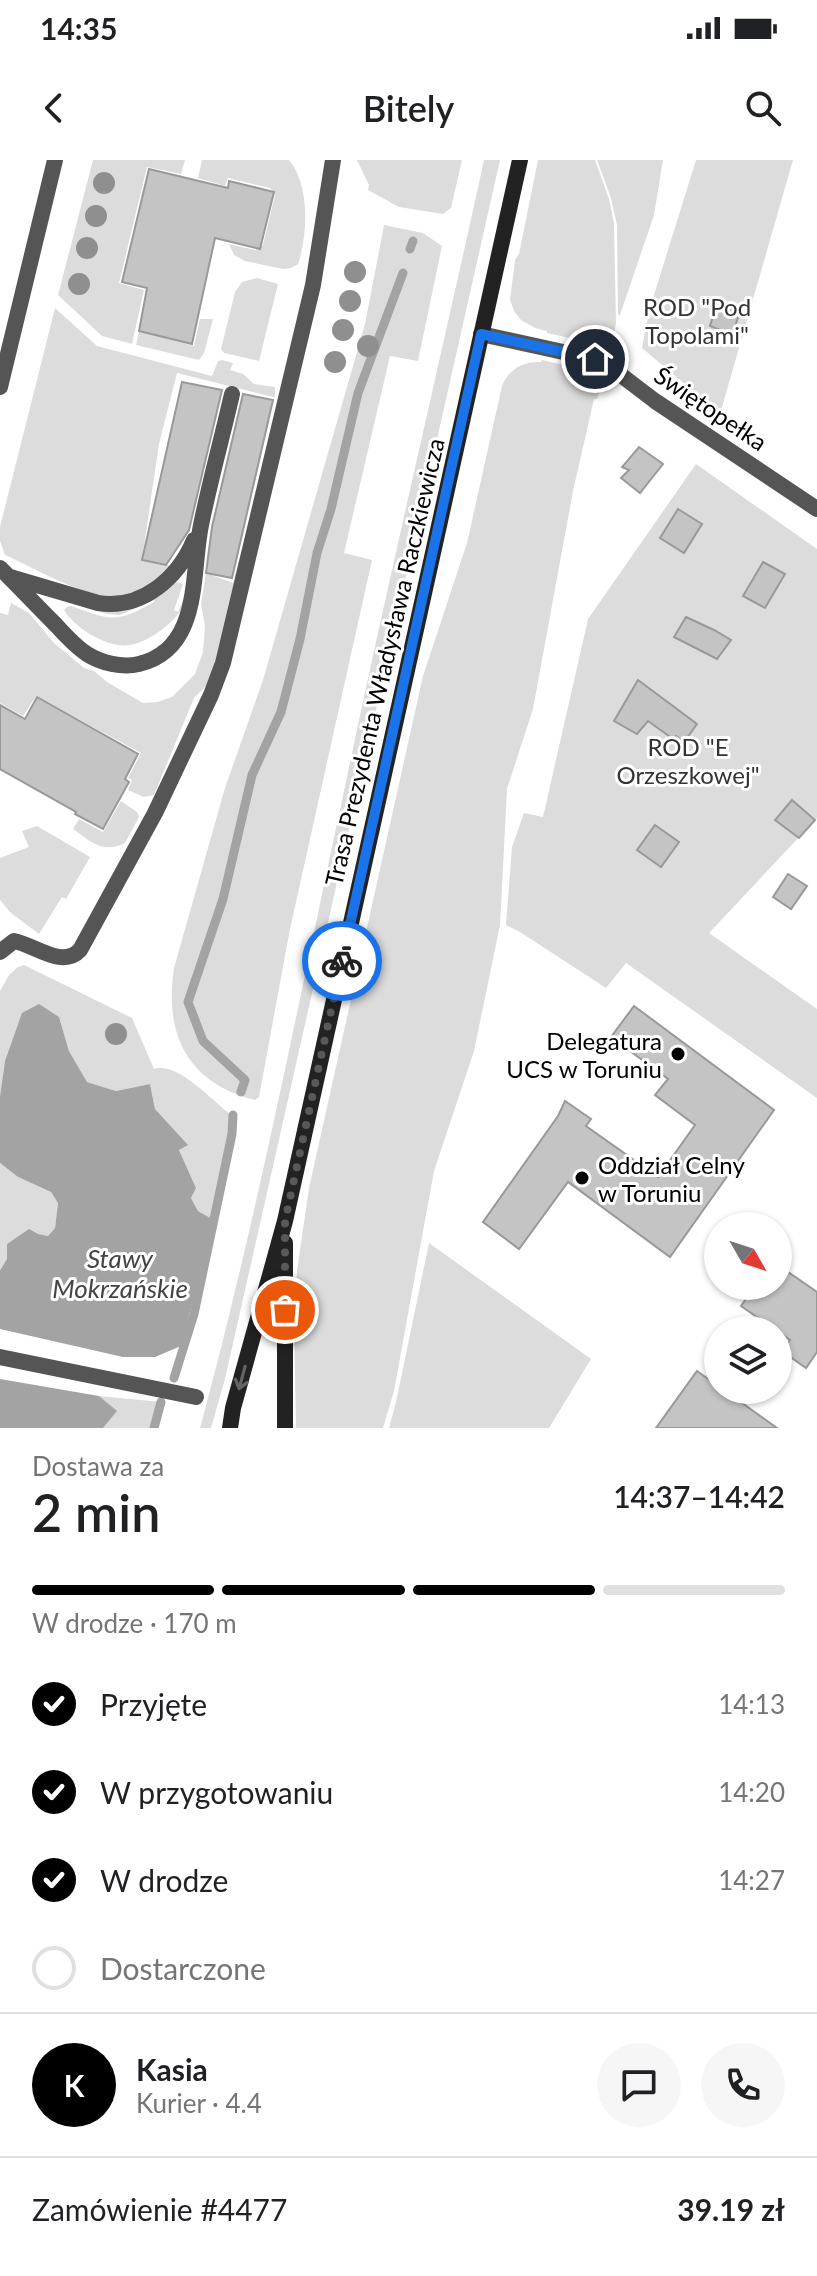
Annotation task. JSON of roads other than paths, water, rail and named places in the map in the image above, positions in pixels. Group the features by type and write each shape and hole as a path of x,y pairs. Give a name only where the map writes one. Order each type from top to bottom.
{"main road":[{"name":"Trasa Prezydenta Władysława Raczkiewicza","path":"230,1428 285,1221 520,160"},
{"name":"Trasa Prezydenta Władysława Raczkiewicza","path":"285,1221 285,1428"}],"street":[{"path":"0,387 55,160"},
{"path":"0,952 14,941 48,955 67,958 80,950 155,813 211,695 223,663 293,375 318,263 333,160"},
{"name":"Świętopełka","path":"481,334 595,359 817,509"},
{"path":"231,394 200,532 192,598 180,634 163,653 132,665 95,658 79,648 4,573 111,605 138,599 162,585 184,562 195,537 231,394"},
{"path":"0,1357 196,1397"}],"water":[{"name":"Stawy Mokrzańskie","path":"39,1004 59,1017 69,1051 87,1082 116,1091 150,1084 155,1109 188,1145 179,1150 196,1188 191,1198 198,1211 214,1220 181,1346 155,1357 123,1357 0,1329 0,1270 7,1259 7,1244 29,1229 48,1236 55,1228 58,1203 51,1192 18,1177 0,1163 0,1096 5,1061 22,1013"},
{"path":"0,1379 99,1396 117,1411 103,1428 0,1428"}],"waterway":[{"path":"410,249 413,241"},
{"path":"241,1092 245,1080 203,1041 188,1002 223,899 252,775 281,712 358,393 403,273"},
{"path":"174,1378 194,1314 232,1134 233,1115"},
{"path":"154,1428 161,1402"}],"place":[{"name":"Delegatura UCS w Toruniu","path":"678,1054"},
{"name":"Oddział Celny w Toruniu","path":"582,1178"}],"park label":[{"name":"ROD \"Pod Topolami\"","path":"697,320"},
{"name":"ROD \"E Orzeszkowej\"","path":"688,760"}]}
